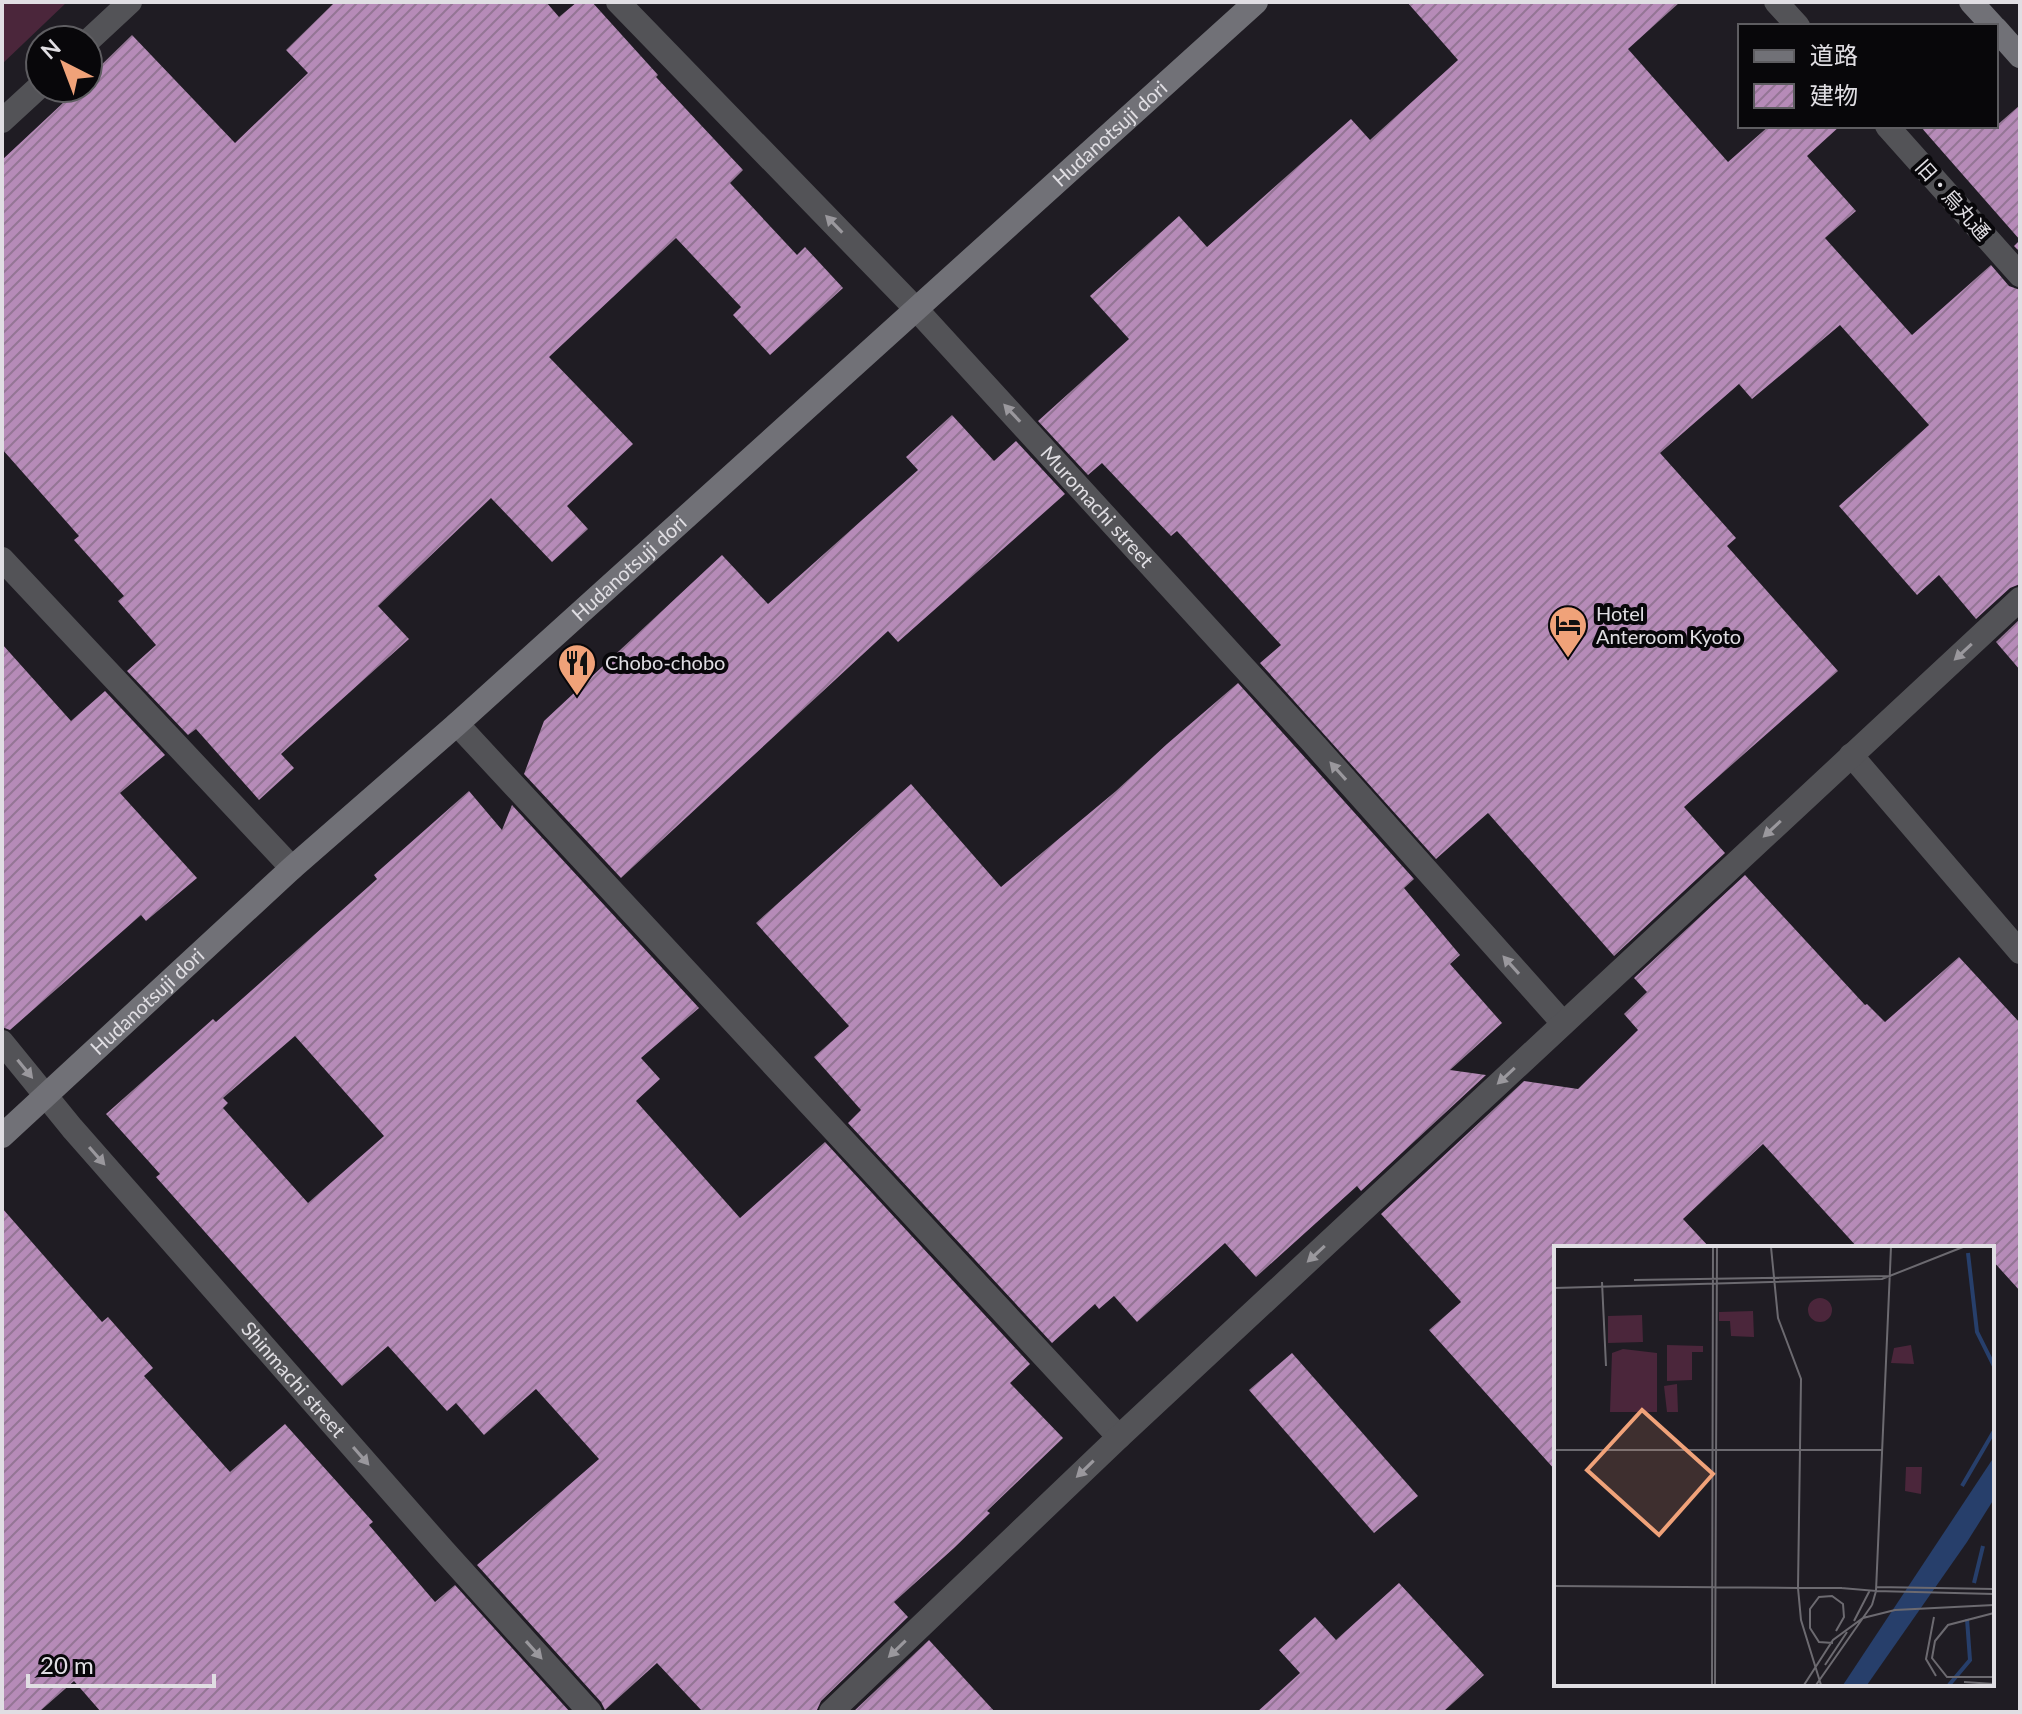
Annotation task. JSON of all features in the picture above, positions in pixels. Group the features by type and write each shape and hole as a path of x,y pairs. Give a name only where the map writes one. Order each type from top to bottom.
{"street":[{"path":"104,26 130,2"},
{"name":"Muromachi street","path":"618,2 916,309 1302,731 1563,1023"},
{"name":"Hudanotsuji dori","path":"2,1136 292,868 457,724 1256,2"},
{"path":"1776,2 1796,24"},
{"path":"1971,2 1990,24"},
{"path":"1998,32 2020,56"},
{"path":"2,121 24,101"},
{"name":"旧・烏丸通","path":"1889,128 2020,275"},
{"path":"2,559 292,868"},
{"path":"831,1712 1119,1437 2020,599"},
{"path":"457,724 1119,1437"},
{"path":"1851,755 2020,952"},
{"name":"Shinmachi street","path":"2,1042 46,1097 444,1551 590,1712"}],"shaded area":[{"path":"2,2 67,2 44,24 24,24 24,43 2,64"}],"building":[{"path":"335,2 546,2 559,17 577,2 592,2 658,75 656,77 743,170 730,183 797,255 805,247 843,288 770,355 733,315 741,307 676,238 549,357 633,444 567,506 588,529 552,562 491,498 378,606 409,639 281,754 294,768 259,800 196,729 188,735 127,671 156,645 118,601 124,596 74,540 79,536 2,449 2,160 62,104 104,104 104,62 132,35 235,143 308,73 286,50"},
{"path":"1407,2 1680,2 1628,49 1728,162 1767,128 1838,128 1807,156 1856,211 1825,238 1912,335 1991,265 2009,286 2020,290 2020,584 2010,588 1976,619 1939,575 1917,595 1839,506 1929,425 1840,325 1752,399 1739,384 1660,453 1736,538 1727,546 1838,671 1684,807 1725,853 1614,956 1488,813 1436,859 1260,663 1281,645 1177,531 1171,536 1102,463 1088,475 1038,421 1129,339 1090,296 1179,216 1207,247 1351,119 1370,140 1458,60"},
{"path":"2020,105 2020,240 1922,128 1998,128 1998,124"},
{"path":"952,415 994,461 1016,441 1065,494 898,642 888,631 621,878 524,774 544,721 722,555 768,604 918,470 906,457"},
{"path":"2020,619 2020,670 1996,642"},
{"path":"2,644 71,721 105,691 165,755 120,793 197,878 146,921 141,915 10,1030 2,1027"},
{"path":"1238,683 1414,879 1404,888 1460,955 1450,964 1502,1023 1450,1070 1486,1075 1361,1191 1357,1186 1256,1277 1225,1243 1137,1322 1114,1296 1099,1309 1095,1304 1052,1343 848,1123 861,1110 814,1057 849,1026 756,923 911,784 1001,887"},
{"path":"469,791 502,830 512,805 699,1008 641,1058 660,1079 636,1101 740,1218 825,1142 1030,1364 1010,1383 1063,1438 987,1511 990,1513 954,1548 894,1602 908,1617 821,1701 816,1712 703,1712 657,1663 605,1710 477,1565 599,1459 536,1389 484,1435 456,1403 447,1411 388,1346 342,1386 156,1177 160,1174 106,1114 213,1019 216,1022 377,879 374,875","holes":["295,1036 384,1136 308,1203 223,1108 228,1103 223,1098"]},
{"path":"1745,875 1865,1005 1885,1022 1959,957 2020,1023 2020,1291 1994,1262 1994,1246 1856,1246 1763,1144 1683,1219 1708,1246 1554,1246 1554,1469 1429,1330 1461,1302 1381,1214 1524,1081 1578,1089 1638,1030 1624,1014 1647,992 1634,978"},
{"path":"2,1208 102,1322 108,1317 153,1368 144,1376 230,1472 285,1424 373,1522 369,1525 435,1602 455,1585 570,1712 101,1712 74,1681 39,1712 2,1712"},
{"path":"1292,1353 1418,1496 1374,1533 1249,1390"},
{"path":"1399,1583 1484,1675 1443,1712 1257,1712 1300,1673 1279,1650 1315,1617 1336,1640"},
{"path":"929,1640 995,1712 853,1712"}],"place":[{"name":"Hotel Anteroom Kyoto","path":"1568,659"},
{"name":"Chobo-chobo","path":"577,697"}]}
